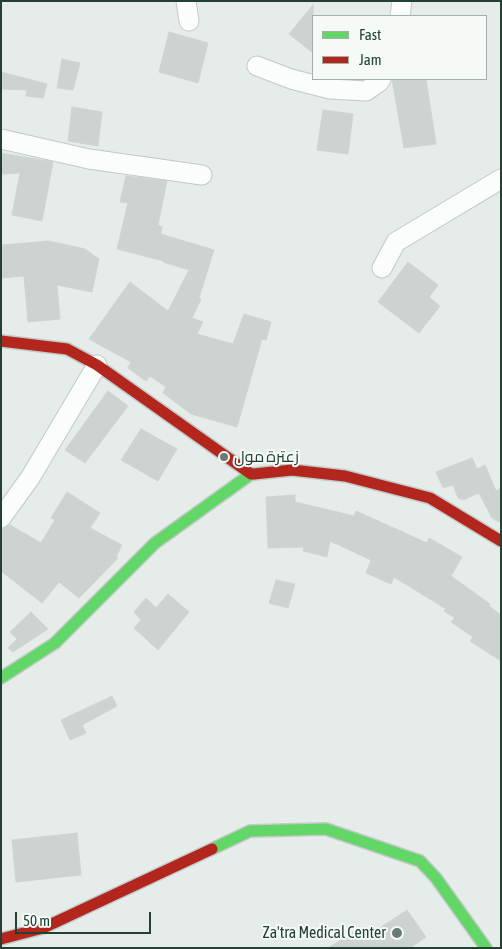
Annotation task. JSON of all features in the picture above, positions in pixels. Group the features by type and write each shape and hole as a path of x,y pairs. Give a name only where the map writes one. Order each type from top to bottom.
{"street":[{"path":"186,1 189,21"},
{"path":"400,15 402,1"},
{"path":"257,66 291,79 330,89 366,91 380,80"},
{"path":"1,139 89,159 202,175"},
{"path":"382,268 396,242 501,179"},
{"path":"1,341 67,349 97,365 251,474"},
{"path":"1,518 30,478 97,365"},
{"path":"1,678 55,644 155,543 251,474 292,470 345,476 389,487 430,498 501,541"},
{"path":"1,939 43,928 250,831 326,829 420,860 436,878 486,948"}],"building":[{"path":"313,5 312,52 289,34"},
{"path":"169,32 208,43 198,83 159,72"},
{"path":"62,59 80,63 73,90 57,88"},
{"path":"1,72 47,84 43,98 26,96 27,90 1,89"},
{"path":"392,80 426,80 436,144 404,148"},
{"path":"72,107 102,112 98,146 68,141"},
{"path":"323,110 353,114 348,154 317,150"},
{"path":"1,153 53,162 42,221 12,215 20,173 1,174"},
{"path":"126,176 167,181 158,225 162,227 161,234 214,250 199,298 201,299 192,318 203,322 197,334 233,344 244,314 271,322 266,340 262,339 237,427 191,414 163,393 166,387 150,376 146,381 128,368 131,362 89,339 130,282 168,311 189,270 164,261 117,249 128,203 120,202"},
{"path":"49,241 85,249 99,259 92,292 57,285 60,319 28,322 24,276 1,278 1,245"},
{"path":"408,262 438,285 429,297 440,306 419,333 378,302"},
{"path":"108,391 128,406 85,463 65,450"},
{"path":"141,429 177,449 158,481 121,460"},
{"path":"472,458 477,469 485,465 496,491 501,488 501,523 492,518 479,493 463,500 458,498 453,485 443,488 436,472"},
{"path":"67,492 100,513 90,528 122,545 116,557 118,558 79,598 59,582 42,603 1,571 1,529 10,525 41,543 55,520 51,518"},
{"path":"295,495 295,502 354,516 356,511 427,543 429,538 462,557 451,576 490,604 489,606 501,615 501,661 470,641 473,637 451,622 455,618 444,611 446,609 394,577 391,584 366,573 371,560 330,541 327,557 303,551 304,547 268,548 266,497"},
{"path":"276,580 295,584 288,608 269,603"},
{"path":"168,594 189,612 158,650 134,628 141,620 134,612 146,598 156,608"},
{"path":"31,612 48,629 13,652 8,648 17,639 10,632"},
{"path":"112,696 117,706 82,725 86,733 70,740 61,720"},
{"path":"77,833 81,875 16,882 12,840"},
{"name":"Za'tra Medical Center","path":"407,910 426,937 410,948 328,948 358,929 363,939"}],"traffic: fast":[{"path":"1,678 55,643 155,543 251,474 254,474"},
{"path":"212,849 250,831 326,829 420,861 436,878 486,948"}],"traffic: jam":[{"path":"1,341 67,349 97,365 251,474"},
{"path":"254,474 292,470 345,476 430,498 501,541"},
{"path":"1,939 43,928 212,849"}],"place":[{"name":"زعترة مول","path":"224,457"},
{"name":"Za'tra Medical Center","path":"397,933"}]}
